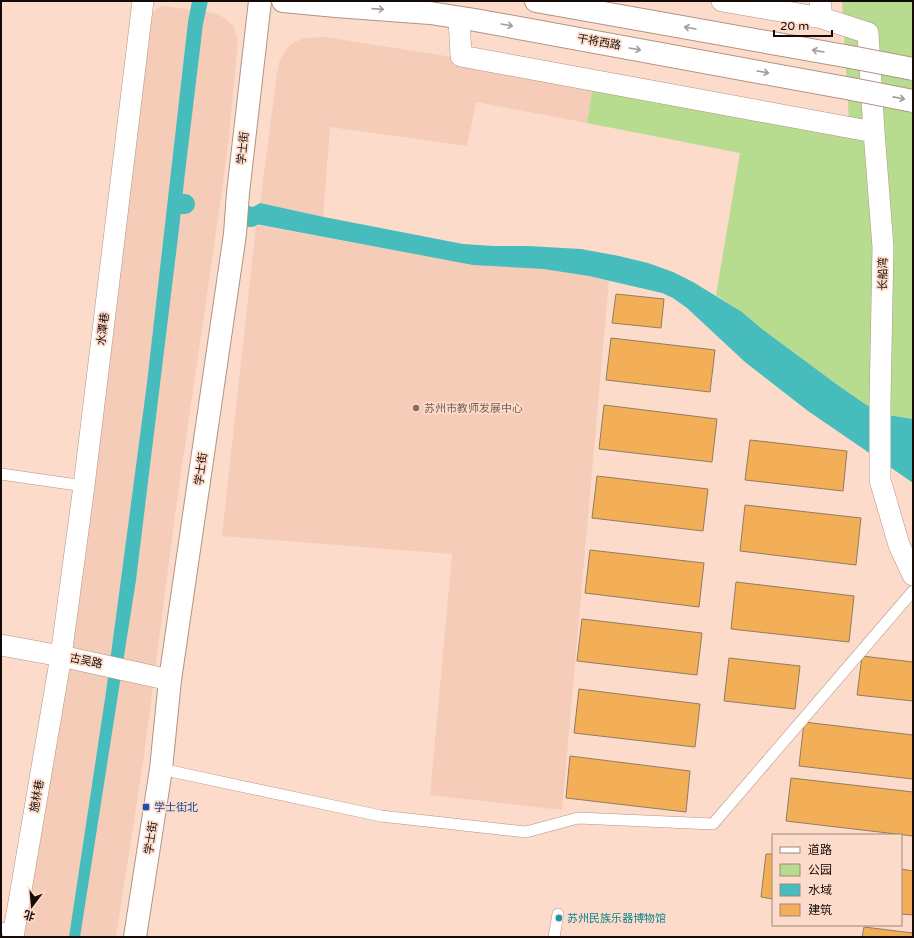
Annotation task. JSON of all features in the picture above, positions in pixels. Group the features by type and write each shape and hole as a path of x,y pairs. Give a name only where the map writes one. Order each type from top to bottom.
{"main road":[{"name":"学士街","path":"135,937 161,769 170,680 235,234 239,185 260,1"},
{"name":"干将西路","path":"283,1 329,6 430,13 513,26 913,101"},
{"path":"536,1 913,69"}],"street":[{"name":"水潭巷","path":"61,656 84,486 143,1"},
{"path":"722,1 821,10"},
{"name":"长船湾","path":"821,10 868,33 883,247 880,480 899,545 913,575"},
{"path":"459,18 461,56 874,132"},
{"name":"古吴路","path":"1,645 97,663 170,680"},
{"name":"施林巷","path":"9,932 61,656"}],"lane":[{"path":"1,474 84,486"},
{"path":"161,769 381,816 526,832 578,818 713,824 913,591"},
{"path":"554,937 558,914"}],"shaded area":[{"path":"164,6 213,13 223,17 233,26 238,40 228,146 175,515 144,756 116,937 24,937 71,648 150,17 156,9"},
{"path":"324,37 594,79 587,123 476,102 467,146 330,127 323,217 260,203 280,60 287,48 293,43 304,38"},
{"name":"苏州市教师发展中心","path":"256,225 441,259 543,269 609,280 562,810 430,795 452,554 222,536"}],"green space":[{"path":"842,1 913,1 913,419 888,415 865,404 762,329 742,312 716,295 740,153 587,123 594,79 849,123"}],"water":[{"path":"192,1 208,1 203,24 136,580 80,937 69,937 106,692 147,383 188,22"},
{"path":"260,203 463,244 581,249 648,263 673,272 693,282 742,312 762,329 865,404 888,415 913,419 913,483 808,411 745,362 687,308 673,298 662,293 589,276 543,269 473,265 250,223 253,207"}],"building":[{"path":"616,294 664,299 661,328 612,323"},
{"path":"611,338 715,350 710,392 606,380"},
{"path":"604,405 717,419 712,462 599,449"},
{"path":"750,440 847,451 843,491 745,480"},
{"path":"597,476 708,489 703,531 592,518"},
{"path":"745,505 861,518 856,565 740,551"},
{"path":"590,550 704,563 699,607 585,593"},
{"path":"736,582 854,596 849,642 731,629"},
{"path":"582,619 702,633 697,675 577,661"},
{"path":"862,656 913,662 913,701 857,695"},
{"path":"729,658 800,666 795,709 724,701"},
{"path":"579,689 700,704 695,747 574,733"},
{"path":"804,722 913,735 913,779 799,766"},
{"path":"570,756 690,771 686,812 566,798"},
{"path":"791,778 913,792 913,836 786,821"},
{"path":"766,854 772,854 772,899 761,897"},
{"path":"902,869 913,871 913,915 902,914"},
{"path":"864,927 913,933 913,937 862,937"}],"place":[{"name":"苏州市教师发展中心","path":"416,408"},
{"name":"学士街北","path":"146,807"},
{"name":"苏州民族乐器博物馆","path":"559,918"}]}
